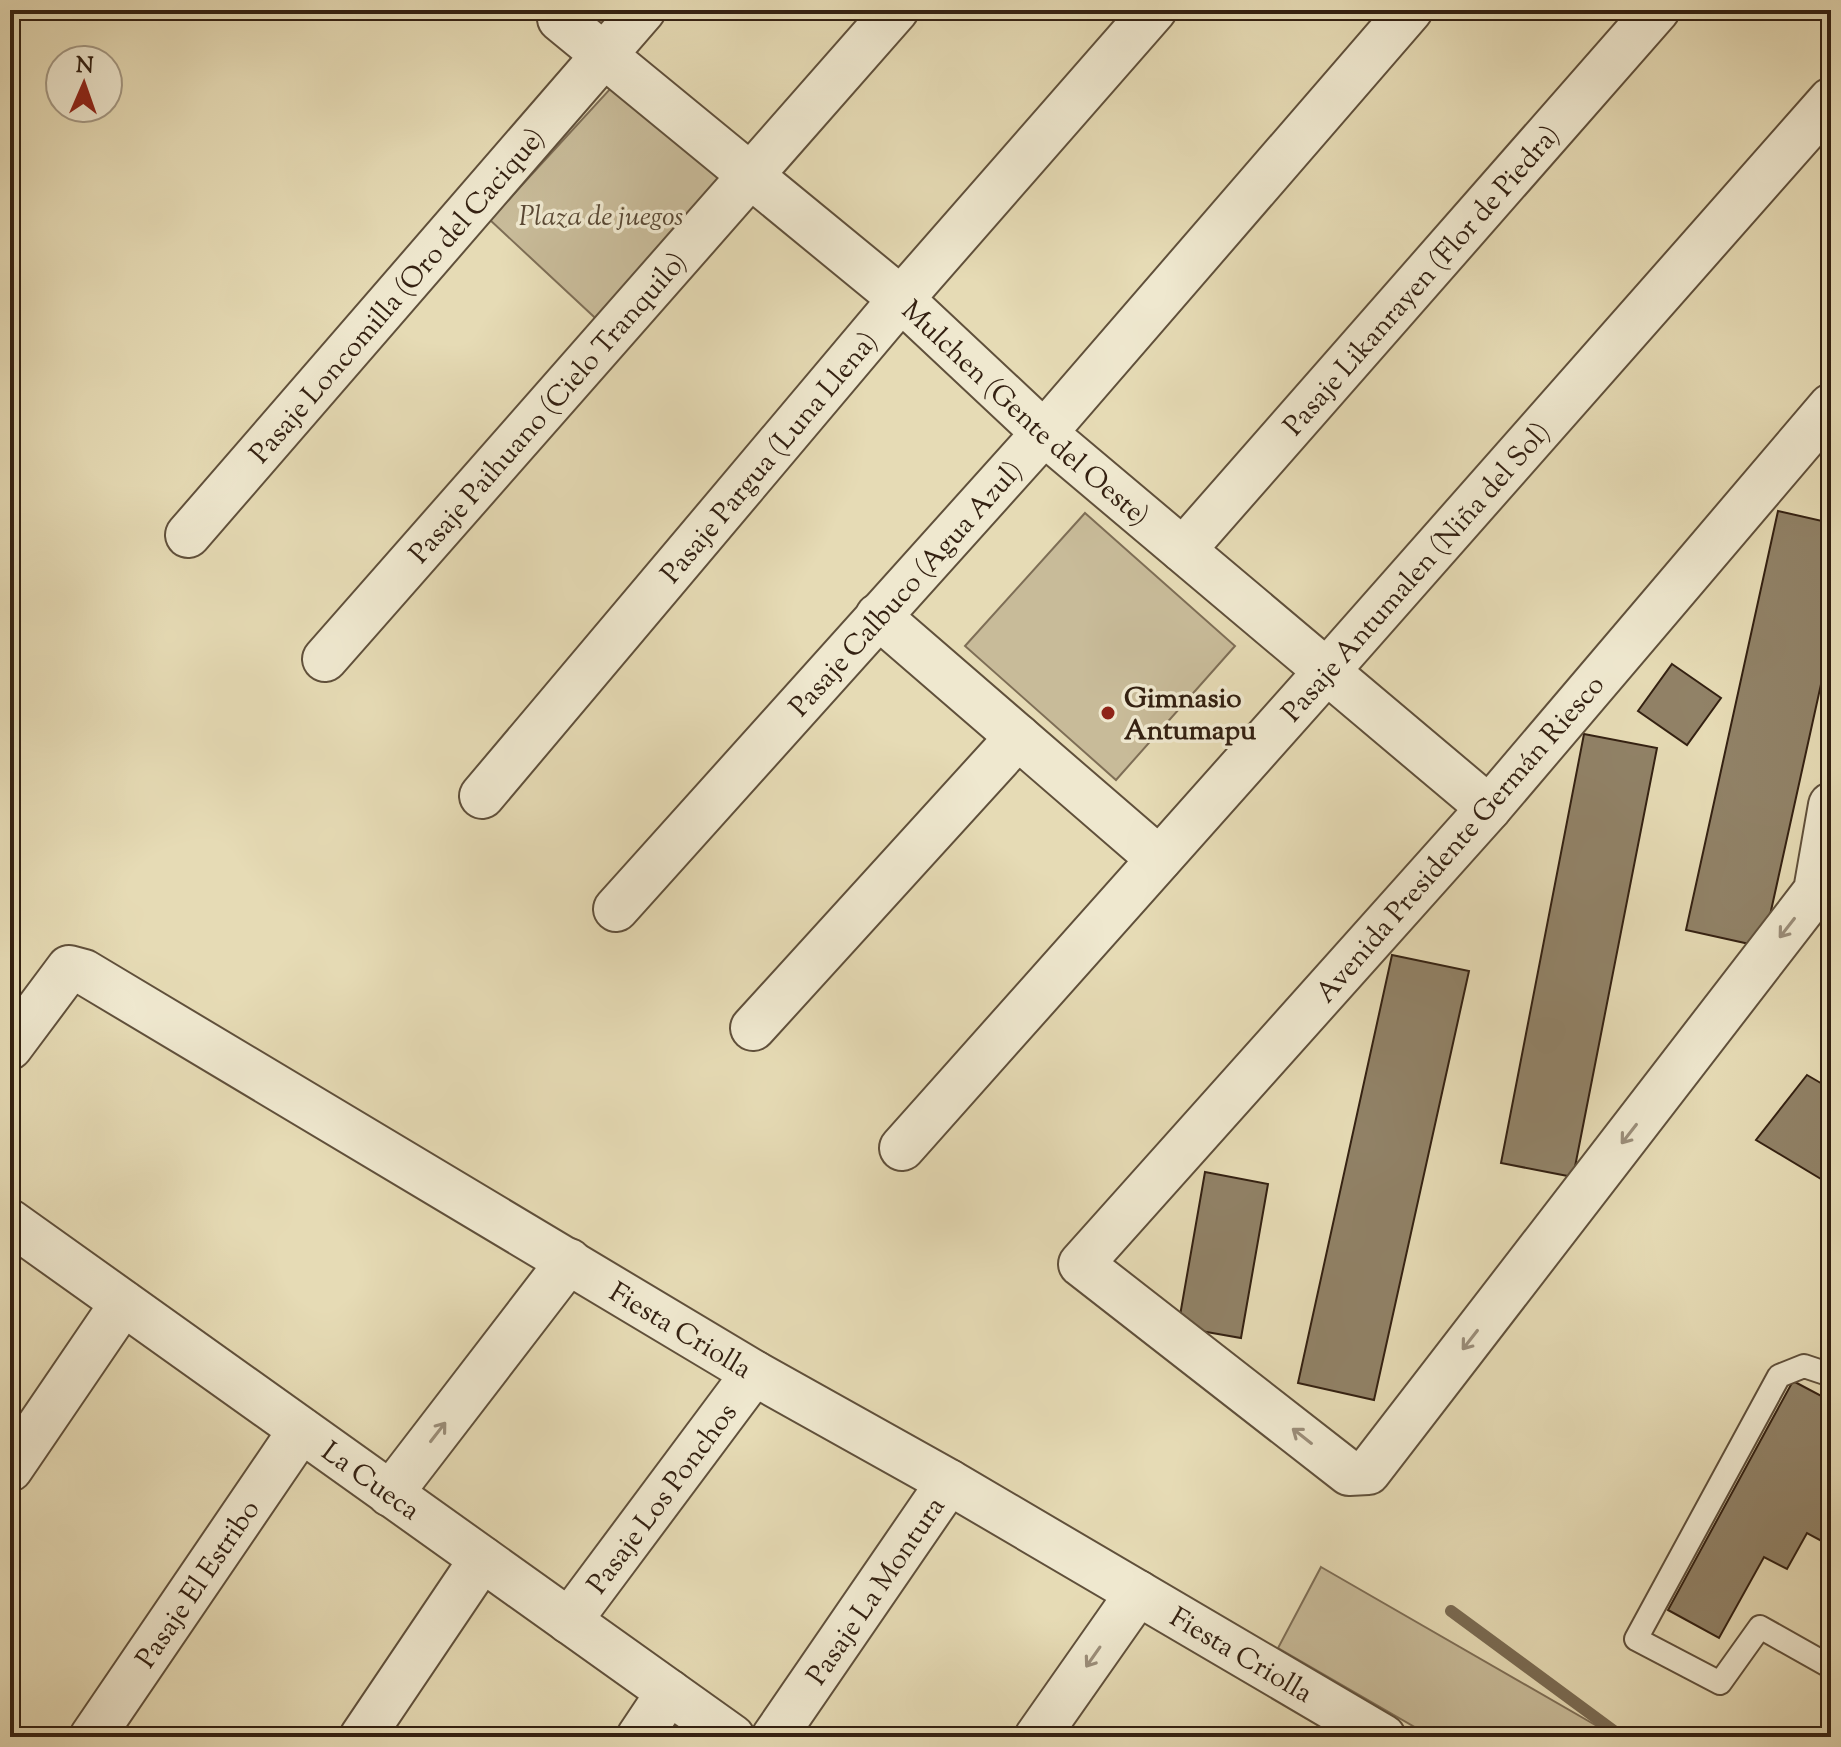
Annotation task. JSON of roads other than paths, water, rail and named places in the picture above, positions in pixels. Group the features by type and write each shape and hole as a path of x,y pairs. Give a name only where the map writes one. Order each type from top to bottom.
{"street":[{"name":"Pasaje Loncomilla (Oro del Cacique)","path":"188,535 643,10"},
{"name":"Pasaje Paihuano (Cielo Tranquilo)","path":"325,659 896,10"},
{"name":"Pasaje Pargua (Luna Llena)","path":"482,796 901,299 1154,10"},
{"name":"Pasaje Calbuco (Agua Azul)","path":"616,909 1044,433 1410,10"},
{"name":"Pasaje Likanrayen (Flor de Piedra)","path":"1183,550 1657,10"},
{"name":"Mulchen (Gente del Oeste)","path":"560,19 901,299 1044,433 1489,808"},
{"name":"Pasaje Antumalen (Niña del Sol)","path":"902,1148 1831,100"},
{"name":"Avenida Presidente Germán Riesco","path":"1824,426 1489,808 1081,1264 1349,1473 1368,1472 1816,891 1831,805"},
{"path":"878,616 1159,859"},
{"path":"753,1028 1018,737"},
{"name":"Fiesta Criolla","path":"10,1047 69,968 84,972 754,1373 1138,1593 1320,1721 1383,1737"},
{"name":"La Cueca","path":"10,1222 732,1737"},
{"path":"390,1494 569,1261"},
{"path":"10,1469 123,1303"},
{"name":"Pasaje Los Ponchos","path":"569,1621 754,1373"},
{"name":"Pasaje El Estribo","path":"92,1737 301,1430"},
{"name":"Pasaje La Montura","path":"774,1737 949,1482"},
{"path":"362,1737 482,1559"},
{"path":"1037,1737 1138,1593"},
{"path":"639,1737 669,1692"}],"lane":[{"path":"1831,1375 1804,1366 1779,1376 1636,1639 1720,1683 1760,1627 1831,1667"}],"waterway":[{"path":"1451,1611 1622,1737"}],"place":[{"name":"Gimnasio Antumapu","path":"1108,713"}],"park label":[{"name":"Plaza de juegos","path":"601,215"}]}
